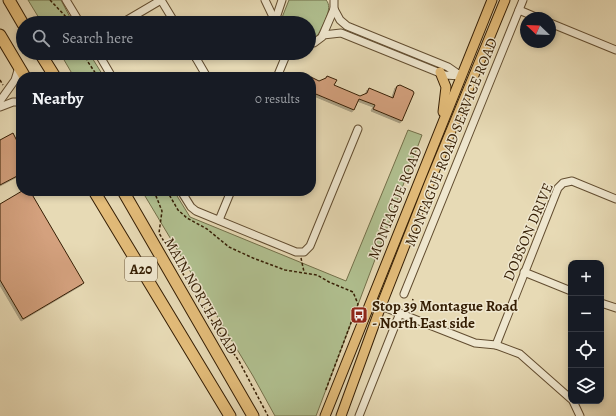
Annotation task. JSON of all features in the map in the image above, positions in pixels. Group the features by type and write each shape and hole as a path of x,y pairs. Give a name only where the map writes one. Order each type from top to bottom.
{"highway":[{"path":"9,0 18,16"},
{"path":"0,35 22,72"},
{"path":"44,60 51,72"},
{"name":"A20","path":"97,196 230,416"},
{"name":"MAIN NORTH ROAD","path":"126,196 253,416"}],"main road":[{"name":"MONTAGUE ROAD","path":"325,416 492,0"},
{"name":"MONTAGUE ROAD","path":"341,416 381,306 429,184 505,0"},
{"path":"440,72 446,87 441,126"},
{"path":"461,76 472,80"}],"street":[{"path":"66,0 76,16"},
{"path":"134,16 161,0 171,16"},
{"path":"265,0 273,16"},
{"path":"277,16 282,0"},
{"path":"316,42 323,35 334,10 334,0"},
{"name":"MONTAGUE ROAD SERVICE ROAD","path":"404,294 523,0"},
{"path":"334,10 340,20 347,26 448,67 461,76"},
{"path":"519,10 524,12"},
{"path":"556,25 616,50"},
{"path":"323,35 338,33 345,35 445,75 461,76"},
{"path":"102,60 109,72"},
{"path":"197,60 204,72"},
{"path":"279,72 284,60"},
{"path":"17,72 19,67"},
{"path":"0,101 16,77"},
{"path":"0,107 16,102"},
{"path":"184,196 193,209 296,252 304,252 310,246 358,129"},
{"name":"DOBSON DRIVE","path":"496,345 558,188 563,183 572,181 616,199"},
{"path":"219,220 229,196"},
{"path":"524,272 568,290"},
{"path":"371,302 475,343 496,345 520,354 568,396"},
{"path":"604,303 616,308"},
{"path":"359,416 400,314"},
{"path":"574,404 580,416"}],"path":[{"path":"50,0 65,16"},
{"path":"87,60 95,72"},
{"path":"0,80 5,87"},
{"path":"156,196 162,211 159,233 199,301 239,361 268,416"},
{"path":"170,196 178,210 187,218 206,229 229,247 285,270 317,276 353,292 358,304 324,394"},
{"path":"301,256 304,273"},
{"path":"410,312 412,300"}],"green space":[{"path":"28,0 61,0 69,16 38,16"},
{"path":"289,0 326,0 328,3 328,12 318,35 316,36 316,16 283,16"},
{"path":"64,60 93,60 101,72 71,72"},
{"path":"408,130 422,135 316,416 275,416 253,376 145,196 177,196 190,217 346,281"}],"building":[{"path":"327,76 337,80 334,85 360,96 367,93 369,88 393,98 397,86 400,85 413,91 414,93 402,121 373,109 375,105 359,99 354,110 316,94 316,80 319,81"},
{"path":"13,133 16,139 16,177 0,185 0,140"},
{"path":"16,195 16,196 33,196 84,283 23,319 0,280 0,204"}],"place":[{"name":"Stop 39 Montague Road - North East side","path":"359,315"}]}
